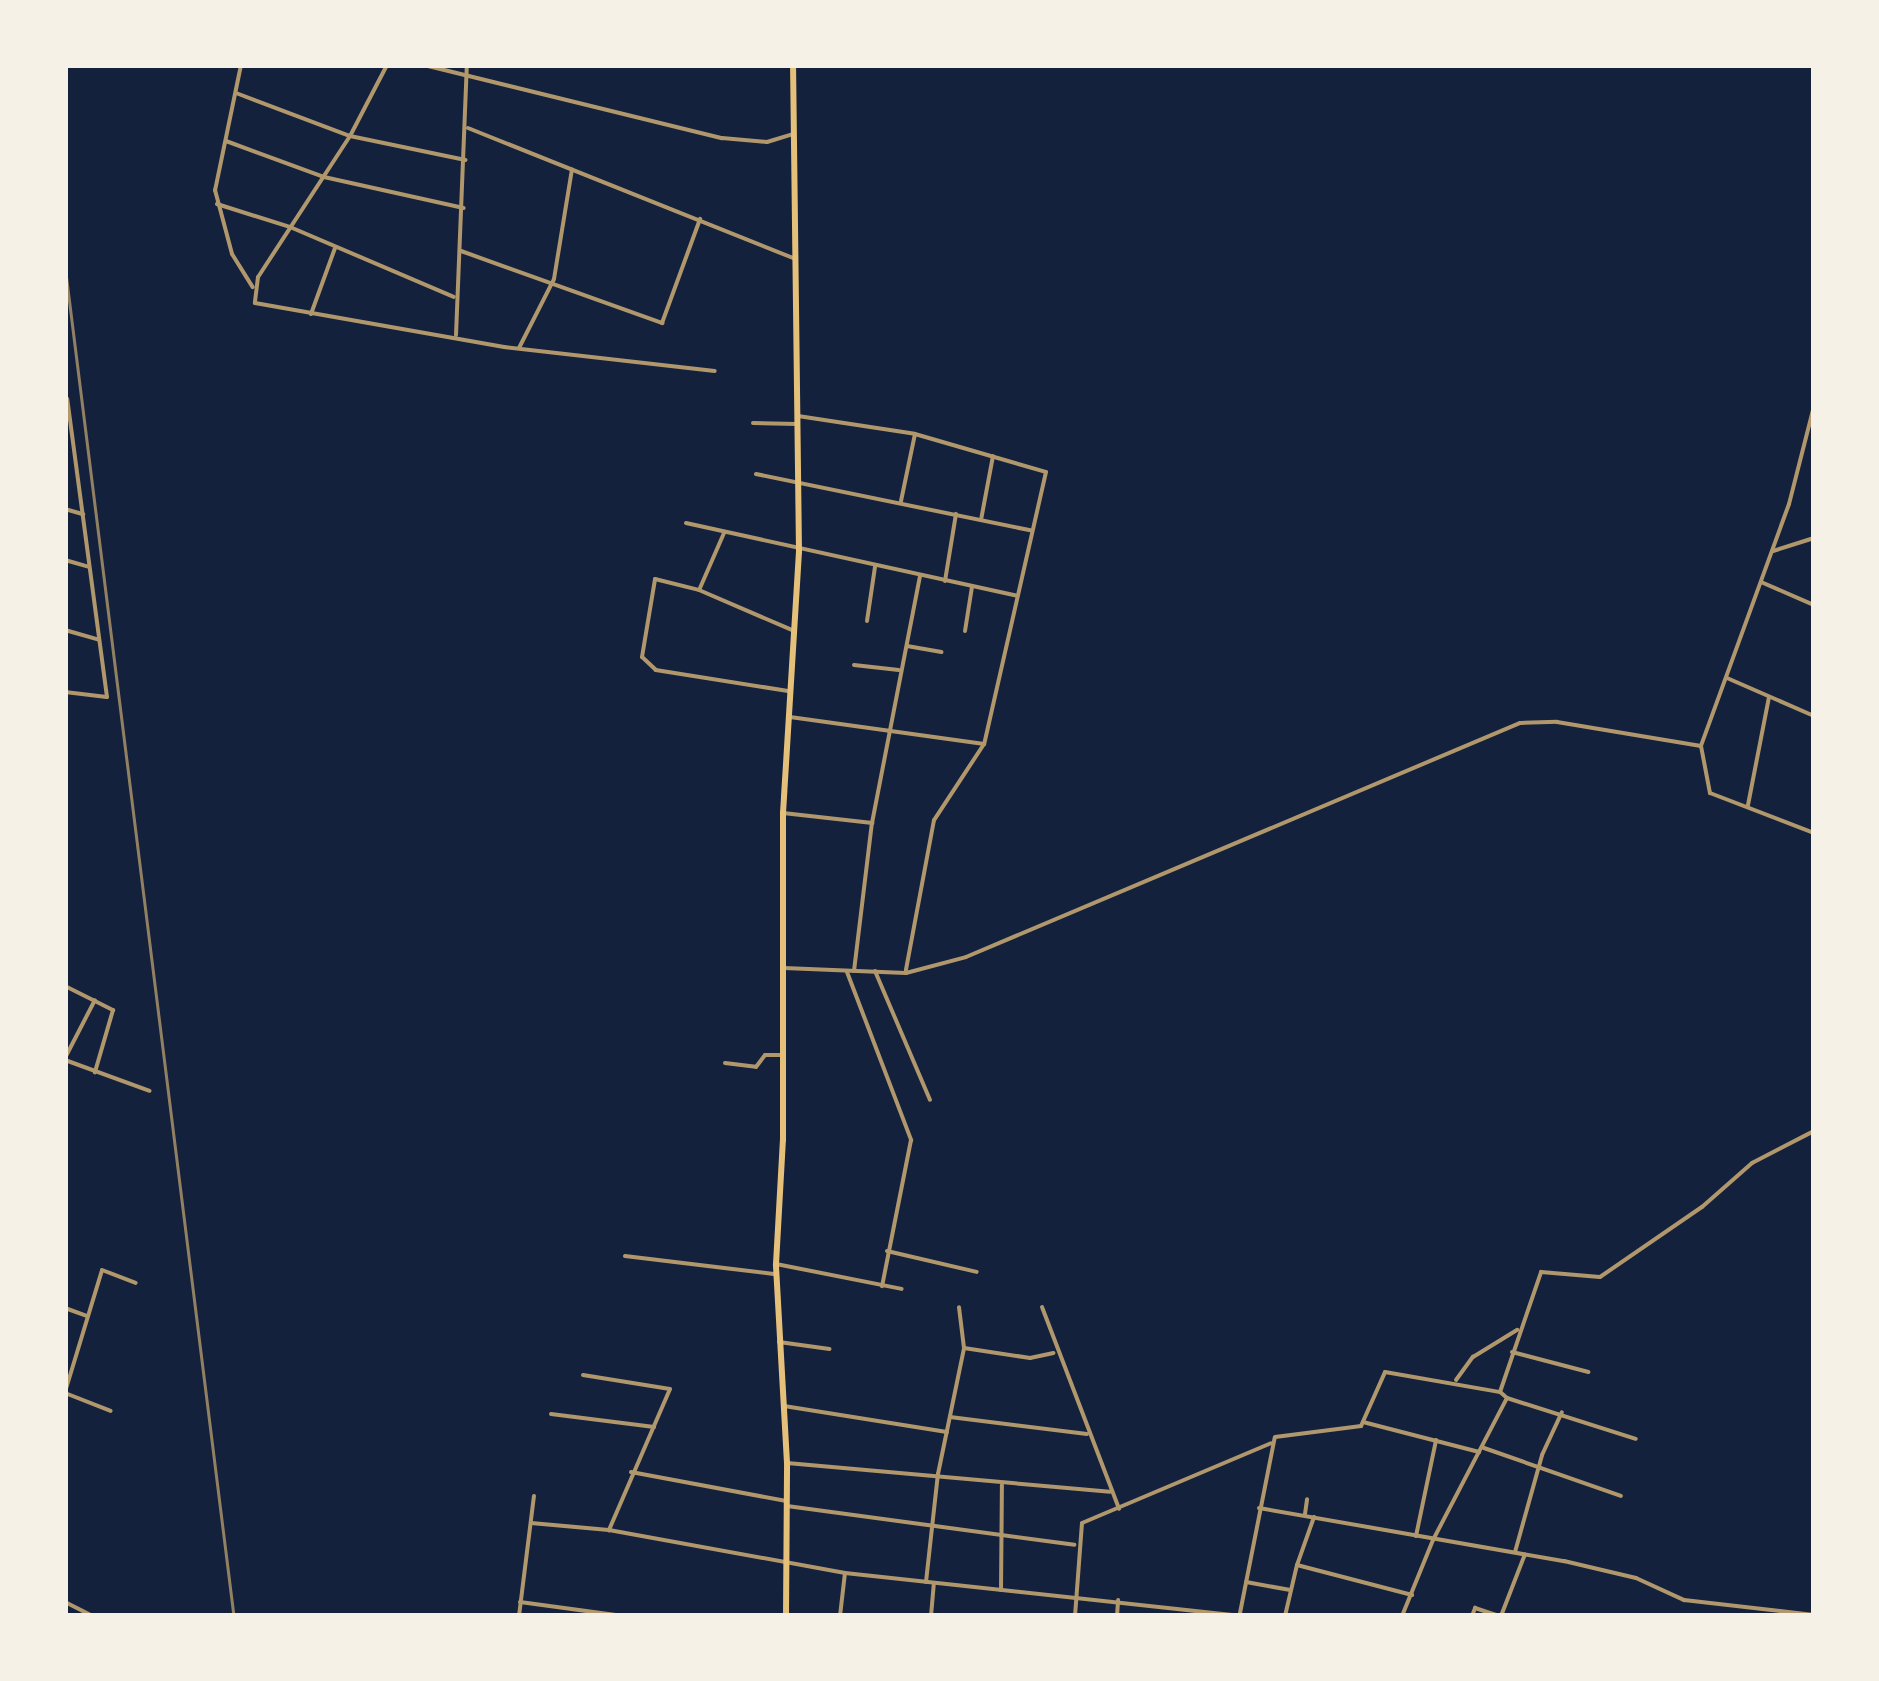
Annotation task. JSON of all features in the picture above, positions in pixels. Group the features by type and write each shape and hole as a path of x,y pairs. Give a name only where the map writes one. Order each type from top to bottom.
{"main road":[{"path":"786,1616 786,1463 776,1264 783,1056 783,813 800,552 793,65"}],"street":[{"path":"240,65 217,204 232,254 260,308 520,348 715,370"},
{"path":"253,288 350,136 387,65"},
{"path":"424,65 737,141 793,134"},
{"path":"456,337 467,160 466,65"},
{"path":"236,93 350,136 467,160"},
{"path":"468,128 796,260"},
{"path":"226,141 324,177 464,208"},
{"path":"520,348 554,279 572,169"},
{"path":"217,204 290,227 456,298"},
{"path":"461,251 554,279 664,322 700,219"},
{"path":"311,314 336,246"},
{"path":"65,692 106,699 67,400"},
{"path":"1814,406 1773,552 1702,746 1706,789 1814,834"},
{"path":"753,423 798,420 915,434 1046,472 984,744 934,820 913,905 906,973"},
{"path":"901,501 915,434"},
{"path":"980,520 993,456"},
{"path":"756,474 800,479 1030,530"},
{"path":"65,509 82,514"},
{"path":"946,581 956,514"},
{"path":"686,523 800,552 1017,596"},
{"path":"699,590 724,534"},
{"path":"1773,552 1814,538"},
{"path":"65,560 90,567"},
{"path":"866,621 875,567"},
{"path":"854,971 872,823 920,577"},
{"path":"793,692 648,667 642,658 654,581 699,590 796,632"},
{"path":"1761,582 1814,605"},
{"path":"965,630 972,587"},
{"path":"65,630 100,640"},
{"path":"907,646 942,652"},
{"path":"854,665 901,670"},
{"path":"1725,677 1814,716"},
{"path":"1748,808 1769,697"},
{"path":"790,718 984,744"},
{"path":"784,968 906,973 966,956 1520,723 1557,722 1702,746"},
{"path":"783,813 872,823"},
{"path":"846,971 910,1131 911,1156 882,1286"},
{"path":"875,971 930,1100"},
{"path":"66,989 112,1010 95,1072"},
{"path":"94,1000 65,1059 150,1091"},
{"path":"725,1063 756,1066 764,1056 783,1056"},
{"path":"1500,1392 1517,1330 1541,1272 1600,1276 1702,1207 1752,1162 1814,1131"},
{"path":"887,1251 977,1272"},
{"path":"625,1256 776,1275"},
{"path":"776,1264 902,1289"},
{"path":"111,1411 65,1393 102,1270 136,1283"},
{"path":"926,1582 938,1474 964,1348 959,1306"},
{"path":"1042,1307 1055,1352 1119,1509"},
{"path":"65,1308 87,1316"},
{"path":"1455,1381 1473,1356 1517,1330"},
{"path":"779,1342 830,1350"},
{"path":"964,1348 1030,1358 1055,1352"},
{"path":"1512,1352 1588,1372"},
{"path":"1362,1422 1384,1372 1455,1381 1500,1392 1507,1398 1636,1438"},
{"path":"584,1375 668,1387 609,1530"},
{"path":"1402,1616 1434,1540 1507,1398"},
{"path":"784,1406 947,1432"},
{"path":"1515,1552 1540,1468 1562,1412"},
{"path":"552,1414 654,1427"},
{"path":"950,1417 1087,1434"},
{"path":"1075,1616 1076,1546 1082,1524 1271,1443 1282,1434 1340,1432 1362,1422 1482,1451 1621,1496"},
{"path":"1416,1536 1436,1440"},
{"path":"531,1524 609,1530 845,1573 1241,1616 1271,1443"},
{"path":"786,1463 1110,1492"},
{"path":"630,1472 786,1503 1076,1546"},
{"path":"1001,1590 998,1536 1002,1484"},
{"path":"519,1616 534,1496"},
{"path":"1305,1514 1307,1499"},
{"path":"1259,1508 1515,1552 1636,1578 1684,1600 1814,1615"},
{"path":"1285,1616 1314,1517"},
{"path":"1472,1616 1474,1608 1500,1616 1525,1554"},
{"path":"1298,1565 1412,1594"},
{"path":"840,1616 845,1573"},
{"path":"1246,1582 1292,1590"},
{"path":"931,1616 934,1583"},
{"path":"1117,1616 1118,1600"},
{"path":"65,1602 93,1616"},
{"path":"520,1602 623,1616"}],"railway":[{"path":"65,265 234,1616"}]}
